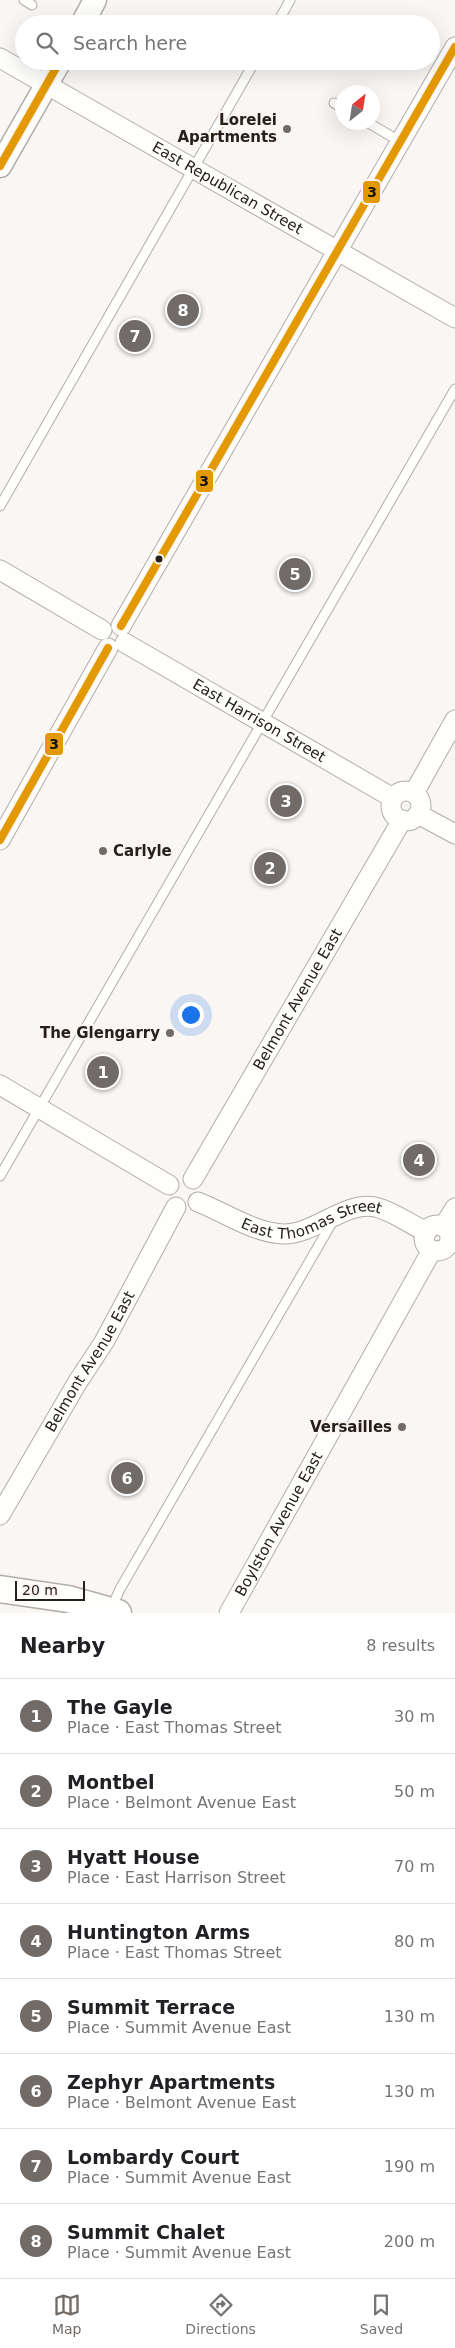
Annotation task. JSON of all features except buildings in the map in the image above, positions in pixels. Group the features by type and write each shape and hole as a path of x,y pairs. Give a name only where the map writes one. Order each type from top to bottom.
{"main road":[{"path":"0,1589 68,1599 112,1612"}],"street":[{"path":"87,15 95,0"},
{"path":"0,840 118,639 455,47"},
{"name":"East Republican Street","path":"0,58 15,67"},
{"name":"East Republican Street","path":"21,70 455,318"},
{"path":"0,166 55,70"},
{"path":"0,570 102,630 100,639 118,639"},
{"name":"East Harrison Street","path":"118,639 393,798"},
{"path":"414,793 455,720"},
{"path":"410,817 421,804 414,793 402,791 393,798 391,810 396,818 410,817 455,834"},
{"name":"Belmont Avenue East","path":"193,1179 410,817"},
{"path":"0,1085 169,1186"},
{"path":"185,1176 193,1179 200,1191 198,1202 189,1209 176,1208 168,1198 169,1186 179,1177 185,1176"},
{"name":"East Thomas Street","path":"198,1202 259,1230 273,1233 301,1232 361,1207 374,1207 390,1212 441,1240"},
{"name":"Belmont Avenue East","path":"0,1515 77,1383 104,1342 176,1208"},
{"name":"Boylston Avenue East","path":"228,1613 441,1240 455,1208"}],"lane":[{"path":"281,15 290,0"},
{"path":"0,506 250,70"},
{"path":"380,130 401,142"},
{"path":"0,1176 455,389"},
{"path":"112,1612 124,1580 335,1217"}],"transit line":[{"name":"3","path":"121,626 455,47"},
{"name":"3","path":"0,166 55,70"},
{"name":"3","path":"0,840 108,648"}],"place":[{"name":"Lorelei Apartments","path":"287,129"},
{"name":"Summit Chalet","path":"183,310"},
{"name":"Lombardy Court","path":"135,336"},
{"name":"Summit Terrace","path":"295,574"},
{"name":"Hyatt House","path":"286,801"},
{"name":"Carlyle","path":"103,851"},
{"name":"Montbel","path":"270,868"},
{"name":"The Glengarry","path":"170,1033"},
{"name":"The Gayle","path":"103,1072"},
{"name":"Huntington Arms","path":"419,1160"},
{"name":"Versailles","path":"402,1427"},
{"name":"Zephyr Apartments","path":"127,1478"}]}
